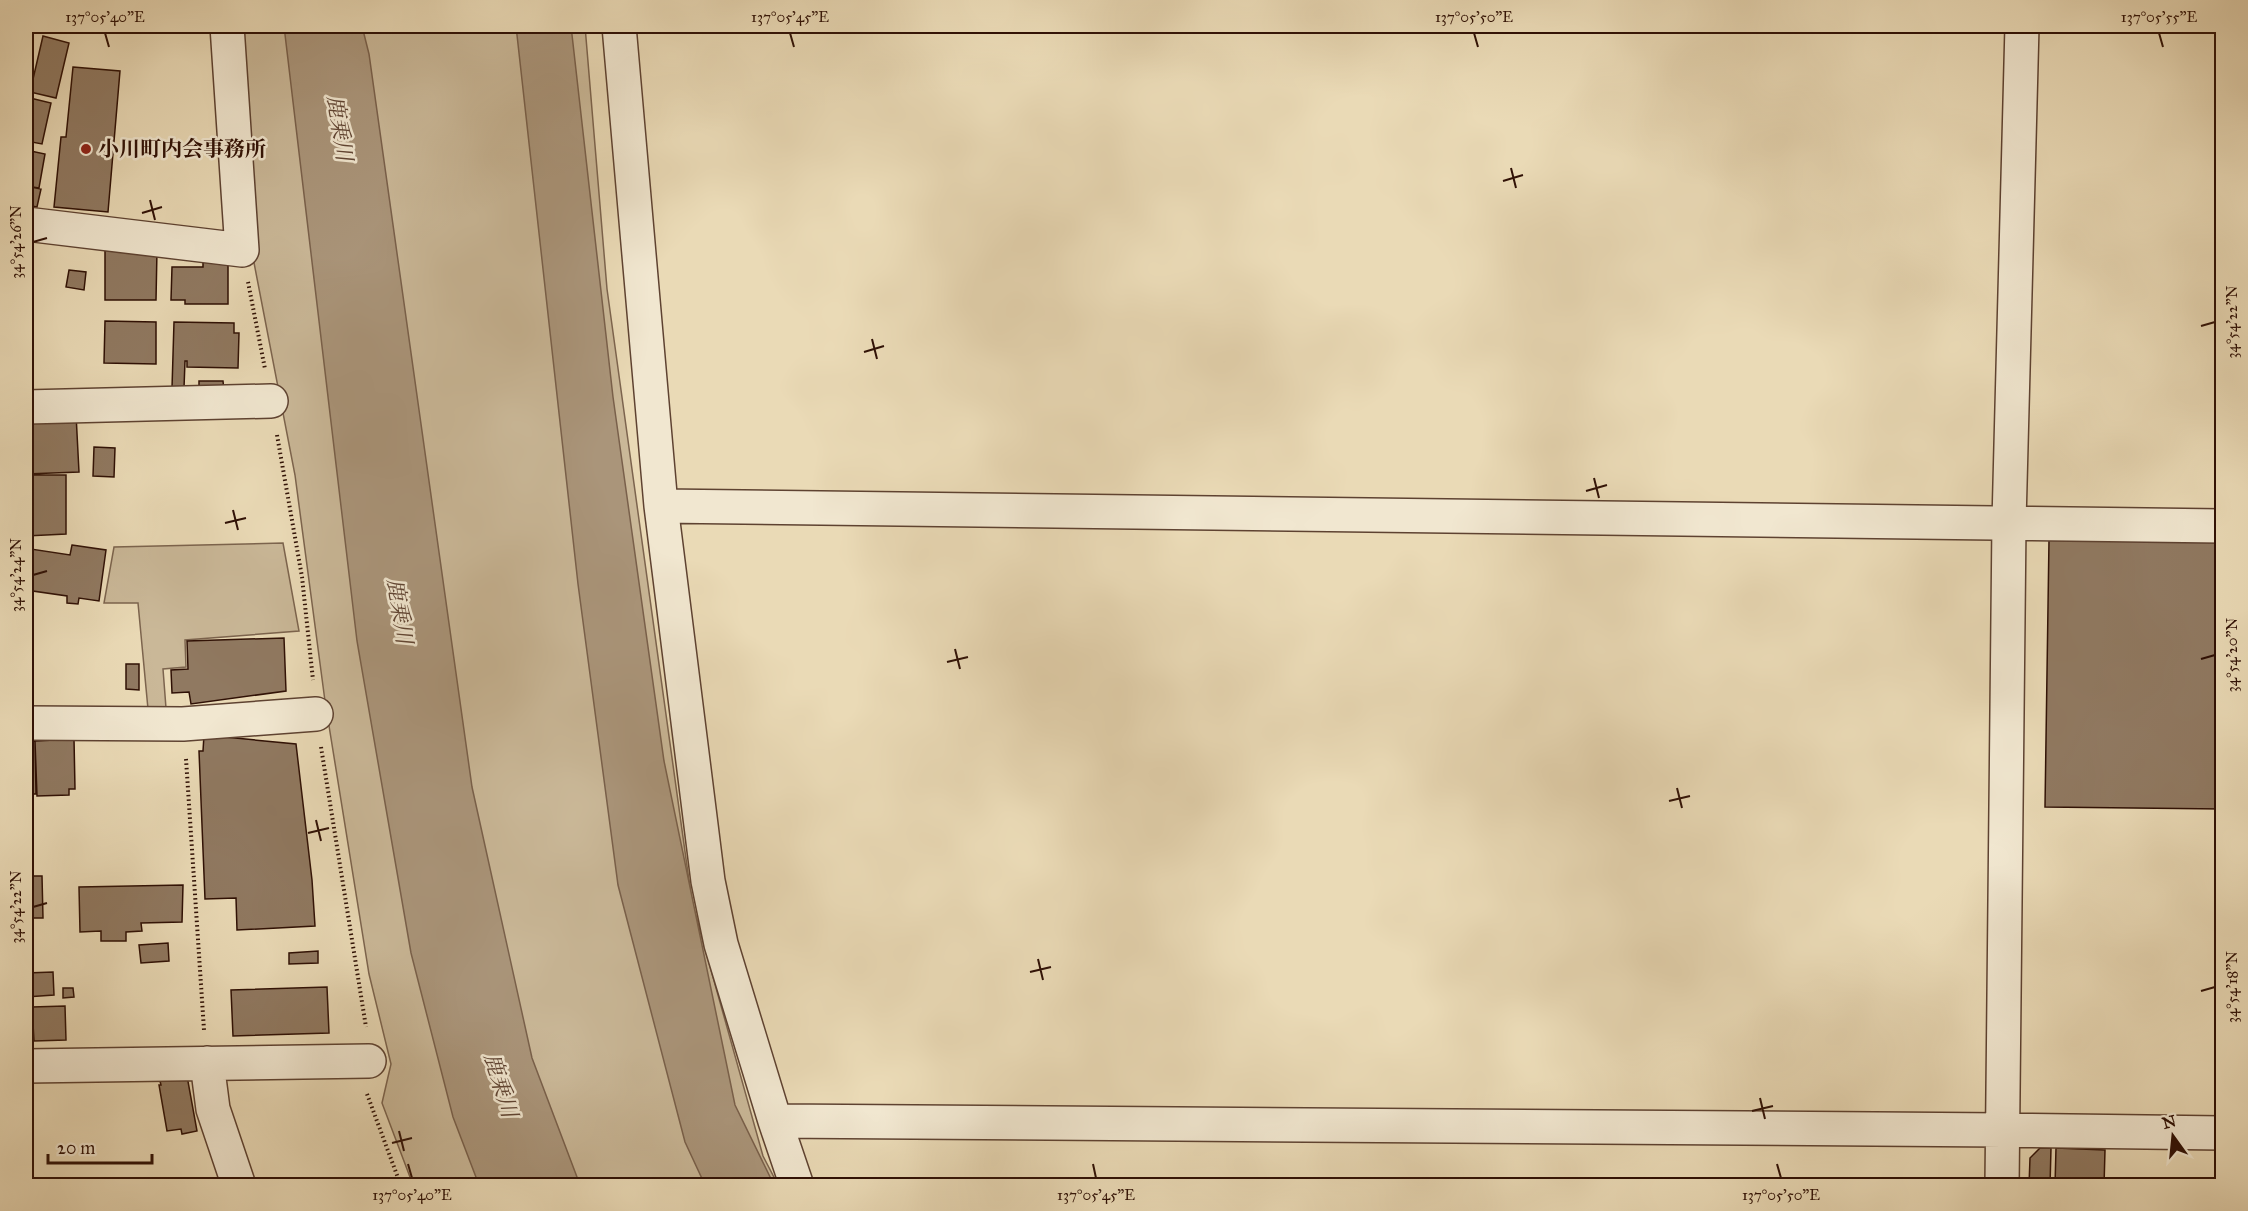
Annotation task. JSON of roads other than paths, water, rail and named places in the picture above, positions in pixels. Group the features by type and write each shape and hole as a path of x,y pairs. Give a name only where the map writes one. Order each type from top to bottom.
{"street":[{"path":"26,224 242,250 227,26"},
{"path":"619,26 661,506 708,881 721,944 797,1185"},
{"path":"2002,1185 2009,522 2022,26"},
{"path":"26,407 271,401"},
{"path":"661,506 2223,526"},
{"path":"26,723 183,724 316,714"},
{"path":"26,1066 369,1061"},
{"path":"207,1064 213,1109 239,1185"},
{"path":"775,1121 2223,1133"}],"water":[{"name":"鹿乗川","path":"284,26 362,26 369,54 472,787 532,1058 580,1185 479,1185 453,1117 411,953 357,641"},
{"path":"516,26 571,26 613,397 664,761 735,1105 774,1185 705,1185 685,1142 618,885 578,584"}],"place":[{"name":"小川町内会事務所","path":"86,149"}]}
